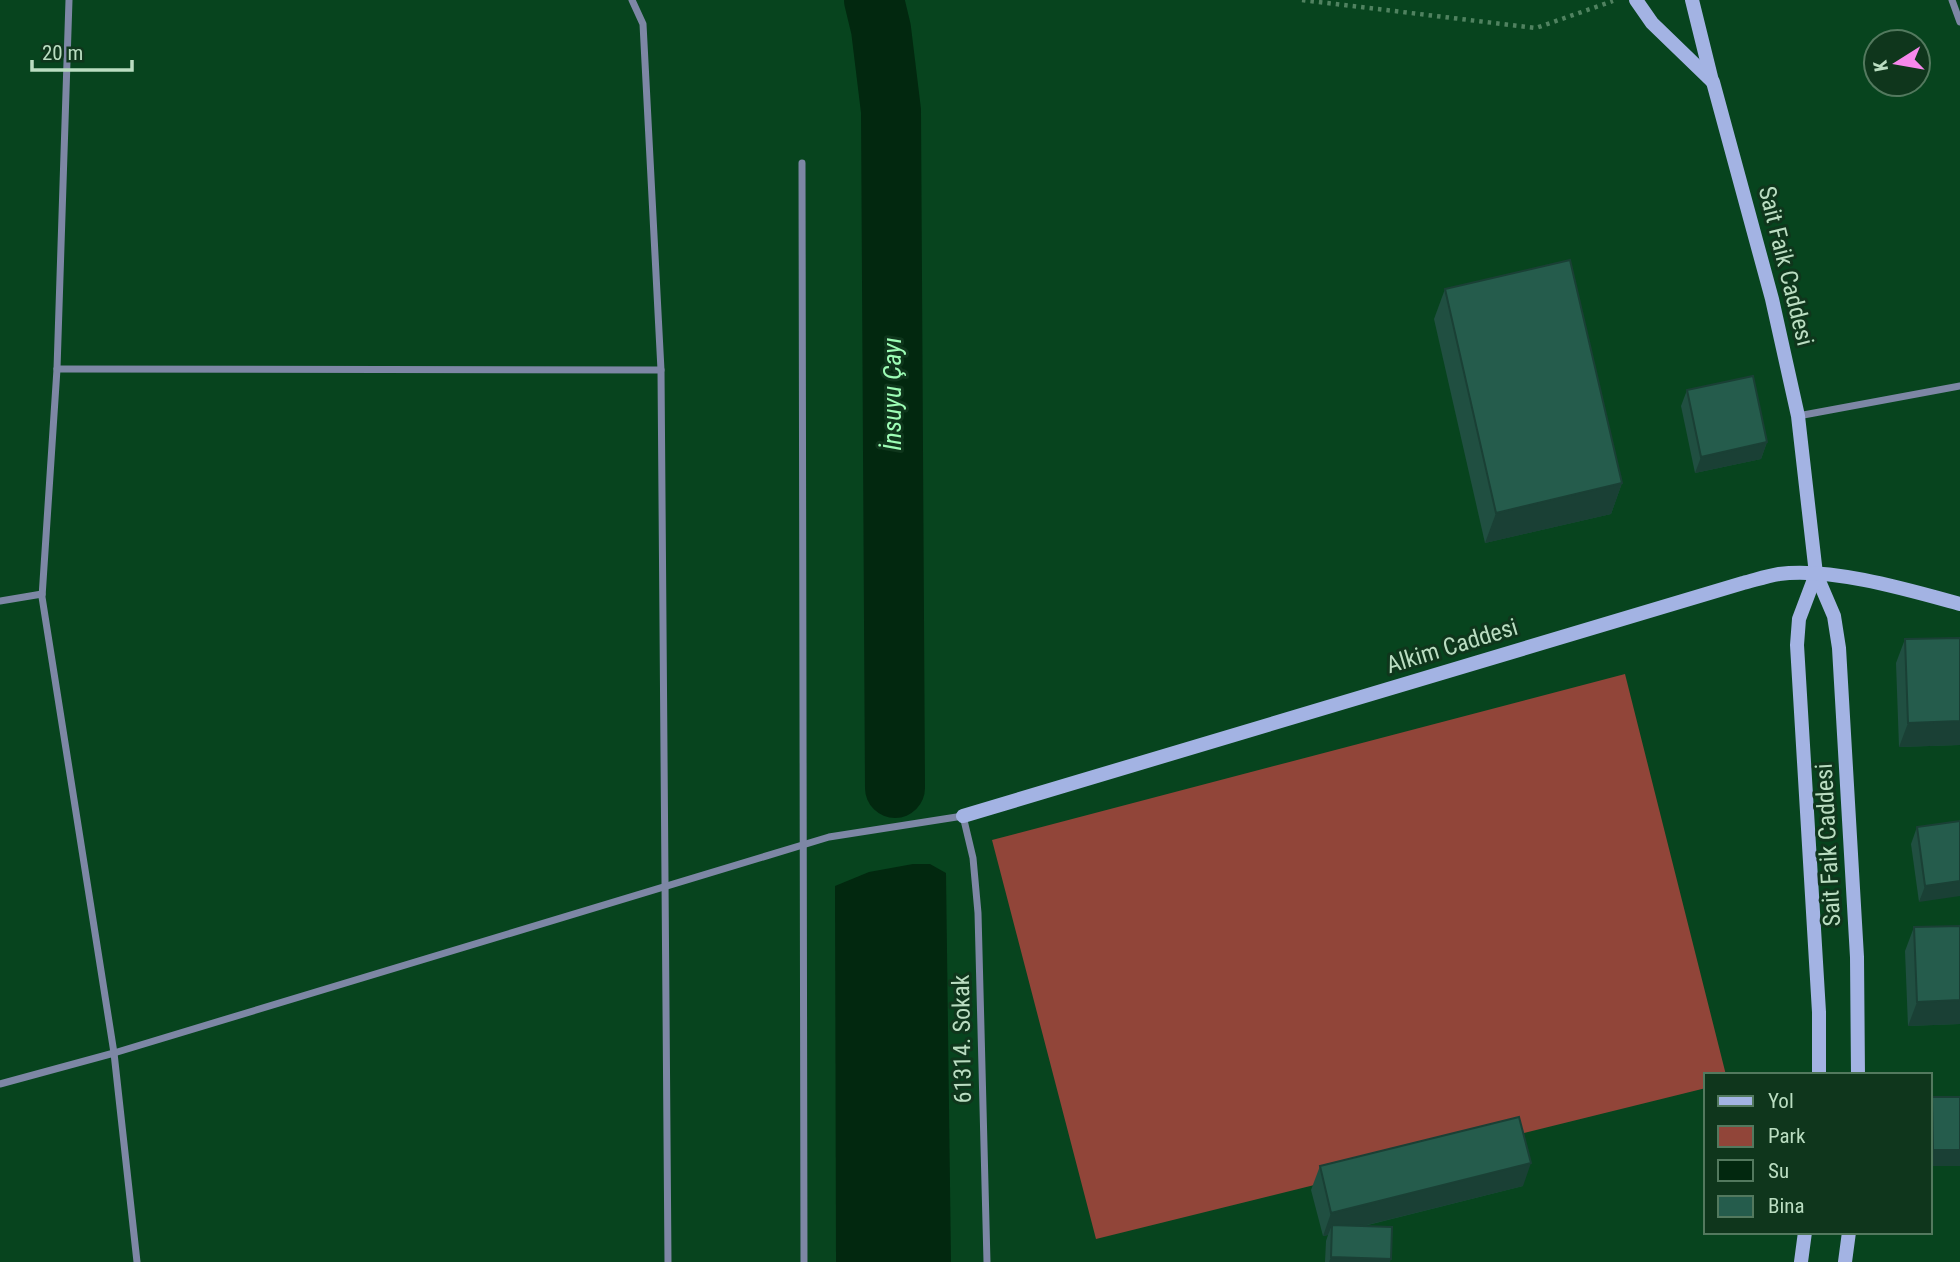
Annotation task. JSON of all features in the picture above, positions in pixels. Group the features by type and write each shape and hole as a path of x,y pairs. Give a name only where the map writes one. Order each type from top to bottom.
{"street":[{"path":"69,0 57,369 42,594 114,1053 137,1262"},
{"path":"632,0 643,24 662,370 668,1262"},
{"path":"1636,0 1652,23 1713,82"},
{"name":"Sait Faik Caddesi","path":"1692,0 1772,299 1798,416 1816,574 1834,616 1839,648 1857,957 1858,1073"},
{"path":"1952,0 1960,22"},
{"path":"802,163 804,1262"},
{"path":"57,369 662,370"},
{"path":"1798,416 1960,386"},
{"name":"Alkim Caddesi","path":"963,816 1742,583 1780,574 1816,574 1869,582 1960,604"},
{"name":"Sait Faik Caddesi","path":"1816,574 1799,619 1797,645 1819,1012 1819,1073"},
{"path":"0,601 42,594"},
{"path":"0,1084 114,1053 829,837 963,816"},
{"name":"61314. Sokak","path":"963,816 973,858 978,913 987,1262"},
{"path":"1801,1262 1805,1234"},
{"path":"1845,1262 1849,1234"}],"path":[{"path":"1302,0 1536,28 1615,0"}],"green space":[{"path":"1625,674 1725,1073 1704,1073 1704,1088 1096,1239 992,840"}],"water":[{"path":"913,864 930,864 946,873 951,1262 836,1262 835,886 869,872"}],"building":[{"path":"1570,260 1622,483 1496,513 1445,289"},
{"path":"1753,376 1767,442 1701,457 1687,390"},
{"path":"1960,638 1960,721 1908,723 1905,639"},
{"path":"1960,821 1960,881 1925,886 1917,827"},
{"path":"1960,926 1960,1000 1917,1002 1914,927"},
{"path":"1932,1097 1960,1097 1960,1150 1933,1150"},
{"path":"1519,1117 1531,1163 1331,1213 1320,1166"},
{"path":"1332,1225 1392,1227 1391,1259 1331,1257"}],"waterway":[{"name":"İnsuyu Çayı","path":"874,0 881,29 891,111 895,788"}]}
